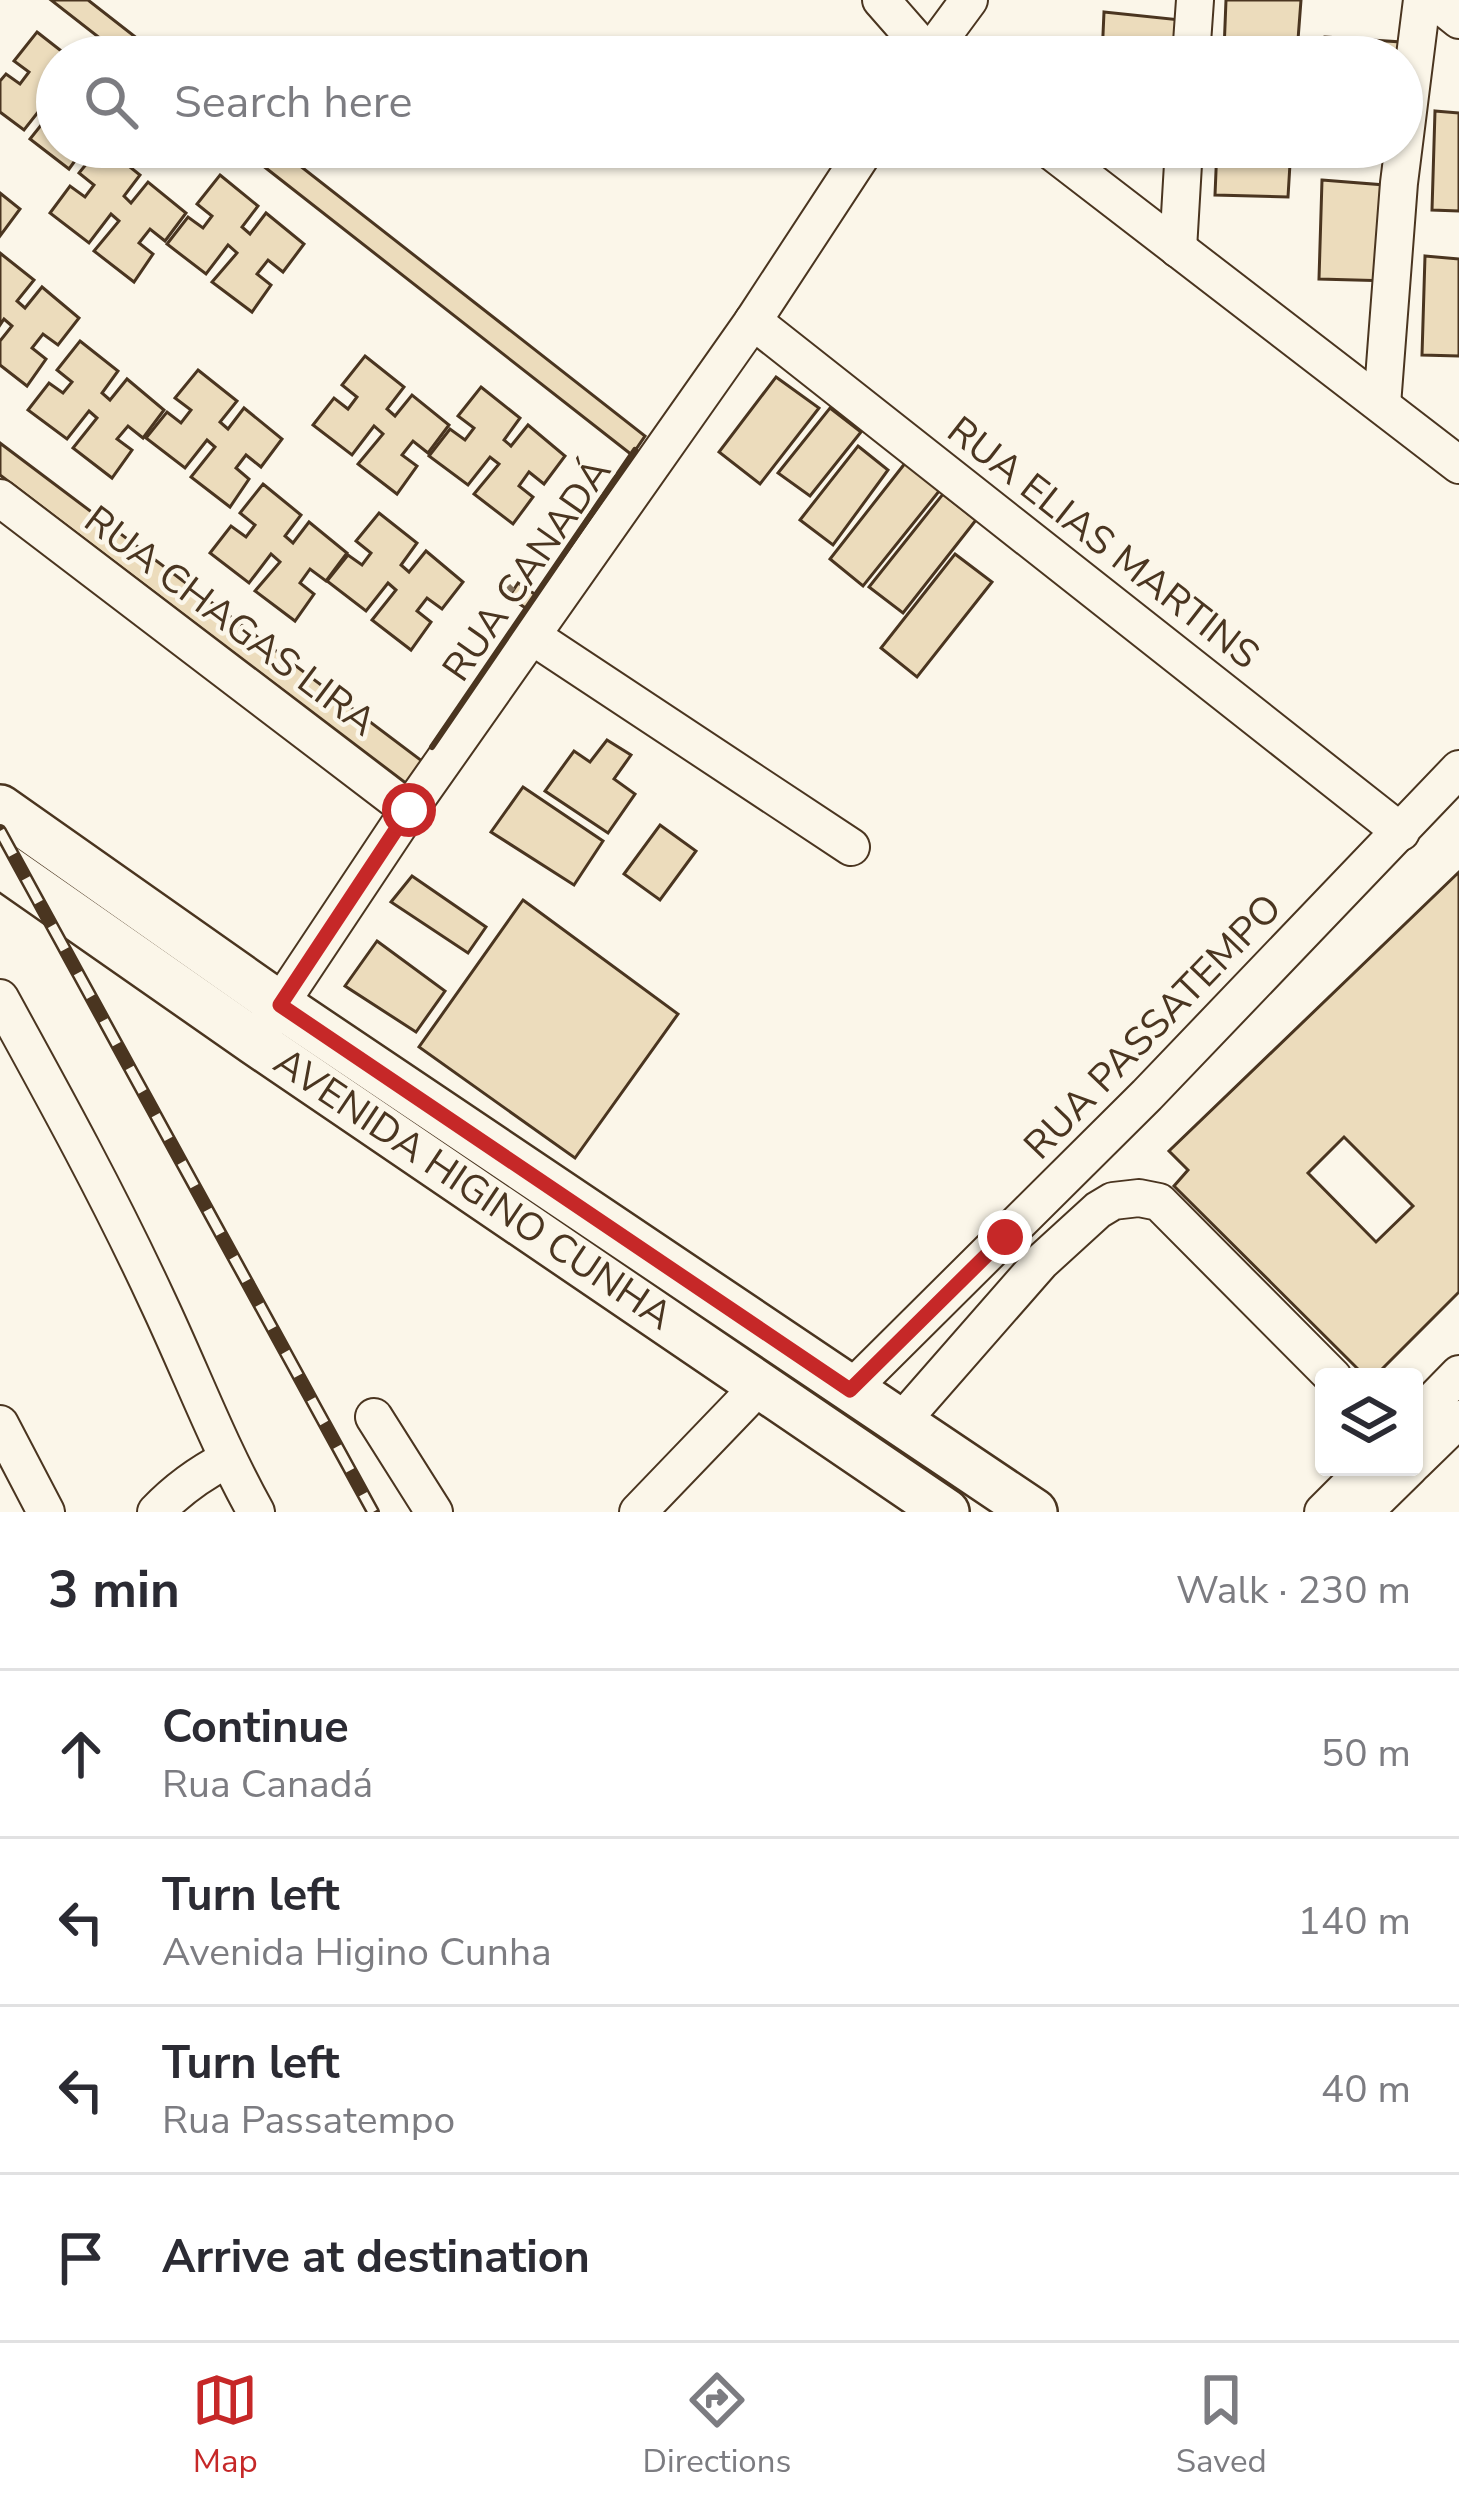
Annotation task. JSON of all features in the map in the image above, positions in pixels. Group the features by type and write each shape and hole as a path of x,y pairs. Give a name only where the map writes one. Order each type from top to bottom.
{"main road":[{"name":"AVENIDA HIGINO CUNHA","path":"0,808 268,1023 761,1384 946,1512"},
{"name":"AVENIDA HIGINO CUNHA","path":"0,864 268,1023 850,1390 1034,1512"}],"street":[{"path":"943,36 969,0"},
{"path":"1192,36 1195,0"},
{"path":"1417,36 1422,0"},
{"path":"1435,0 1459,20"},
{"path":"887,3 913,36"},
{"name":"RUA CANADÁ","path":"268,1023 409,810 753,321 854,168"},
{"path":"1073,168 1459,465"},
{"path":"1178,249 1183,168"},
{"path":"1382,405 1400,168"},
{"name":"RUA ELIAS MARTINS","path":"753,321 1401,832"},
{"name":"RUA CHAGAS LIRA","path":"0,498 409,810"},
{"path":"532,636 851,847"},
{"name":"RUA PASSATEMPO","path":"850,1390 1147,1095 1459,769"},
{"path":"0,998 93,1168 159,1304 226,1460 256,1512"},
{"path":"900,1423 1041,1262 1113,1201 1159,1202 1324,1368"},
{"path":"1005,1237 1041,1262"},
{"path":"1423,1411 1459,1374"},
{"path":"638,1512 761,1384"},
{"path":"374,1417 434,1512"},
{"path":"1423,1454 1459,1419"},
{"path":"0,1424 46,1512"},
{"path":"156,1512 190,1481 226,1460"},
{"path":"1323,1512 1359,1476"},
{"path":"1364,1512 1401,1476"}],"building":[{"path":"51,0 88,0 134,36 97,36"},
{"path":"1226,0 1301,0 1298,36 1225,36"},
{"path":"1104,12 1181,20 1180,36 1103,36"},
{"path":"37,32 42,36 36,36 36,115 24,130 0,112 0,81 6,74 20,84 29,72 14,61"},
{"path":"1435,111 1459,113 1459,211 1432,210"},
{"path":"83,168 131,168 140,175 124,196 131,203 148,182 186,213 165,241 150,229 139,243 153,254 134,282 94,251 119,221 111,214 89,243 50,213 70,186 85,197 94,185 79,173"},
{"path":"266,168 303,168 645,436 632,455"},
{"path":"1216,168 1290,168 1288,197 1215,195"},
{"path":"220,175 258,206 242,227 250,234 266,213 304,244 283,272 268,260 257,274 271,285 252,312 212,282 237,253 228,245 206,274 167,244 188,217 203,228 212,216 197,204"},
{"path":"1322,180 1397,186 1391,281 1319,279"},
{"path":"0,193 20,209 0,236"},
{"path":"0,253 34,280 17,301 25,308 42,287 79,318 58,345 43,334 32,348 46,359 27,386 0,365 0,341 12,326 4,319 0,325"},
{"path":"1425,256 1459,259 1459,356 1422,355"},
{"path":"80,341 118,371 102,393 110,400 127,379 164,410 143,438 128,426 117,439 132,450 112,478 73,448 97,418 89,411 67,439 28,410 49,383 63,393 72,382 57,370"},
{"path":"365,356 404,387 387,409 395,416 412,395 449,425 428,453 413,441 402,455 417,466 397,494 358,464 383,434 374,426 352,455 313,425 334,398 348,409 357,397 342,385"},
{"path":"198,370 237,401 220,422 228,429 244,408 282,439 261,467 246,455 236,468 249,479 230,507 191,477 215,447 207,440 185,468 146,438 167,412 181,423 191,410 175,398"},
{"path":"776,377 819,408 760,484 719,452"},
{"path":"481,387 520,418 504,440 511,446 528,425 565,456 544,484 529,472 519,486 533,497 513,524 474,494 499,464 490,457 468,485 429,456 450,429 465,440 474,428 458,416"},
{"path":"830,408 861,432 810,496 778,473"},
{"path":"0,443 422,761 407,784 0,475"},
{"path":"858,446 888,470 833,545 800,520"},
{"path":"906,462 940,490 863,586 830,559"},
{"path":"263,484 301,515 285,536 293,543 309,522 347,553 326,581 310,569 300,583 314,594 295,621 255,591 280,562 271,554 249,583 210,553 231,526 246,537 255,525 240,513"},
{"path":"943,494 976,520 903,613 869,587"},
{"path":"379,513 417,543 401,565 409,572 426,551 463,582 442,609 427,598 417,611 431,622 411,650 372,620 396,590 388,583 366,611 327,581 348,555 362,565 371,553 356,541"},
{"path":"955,554 992,582 917,677 881,648"},
{"path":"518,583 536,595 527,609 509,597"},
{"path":"607,740 631,755 614,779 635,794 608,833 545,791 574,751 590,762"},
{"path":"523,787 603,841 574,885 491,832"},
{"path":"660,825 696,851 660,900 624,874"},
{"path":"1459,872 1459,1292 1383,1368 1357,1368 1174,1186 1188,1170 1169,1151","holes":["1344,1137 1413,1206 1376,1242 1308,1173"]},
{"path":"412,876 486,927 468,953 391,902"},
{"path":"523,900 678,1014 575,1158 419,1047"},
{"path":"377,941 445,991 416,1032 345,986"}],"railway":[{"path":"0,831 373,1512"}],"wall":[{"path":"432,747 635,450"}],"route":[{"path":"409,810 280,1005 850,1390 1005,1237"}]}
